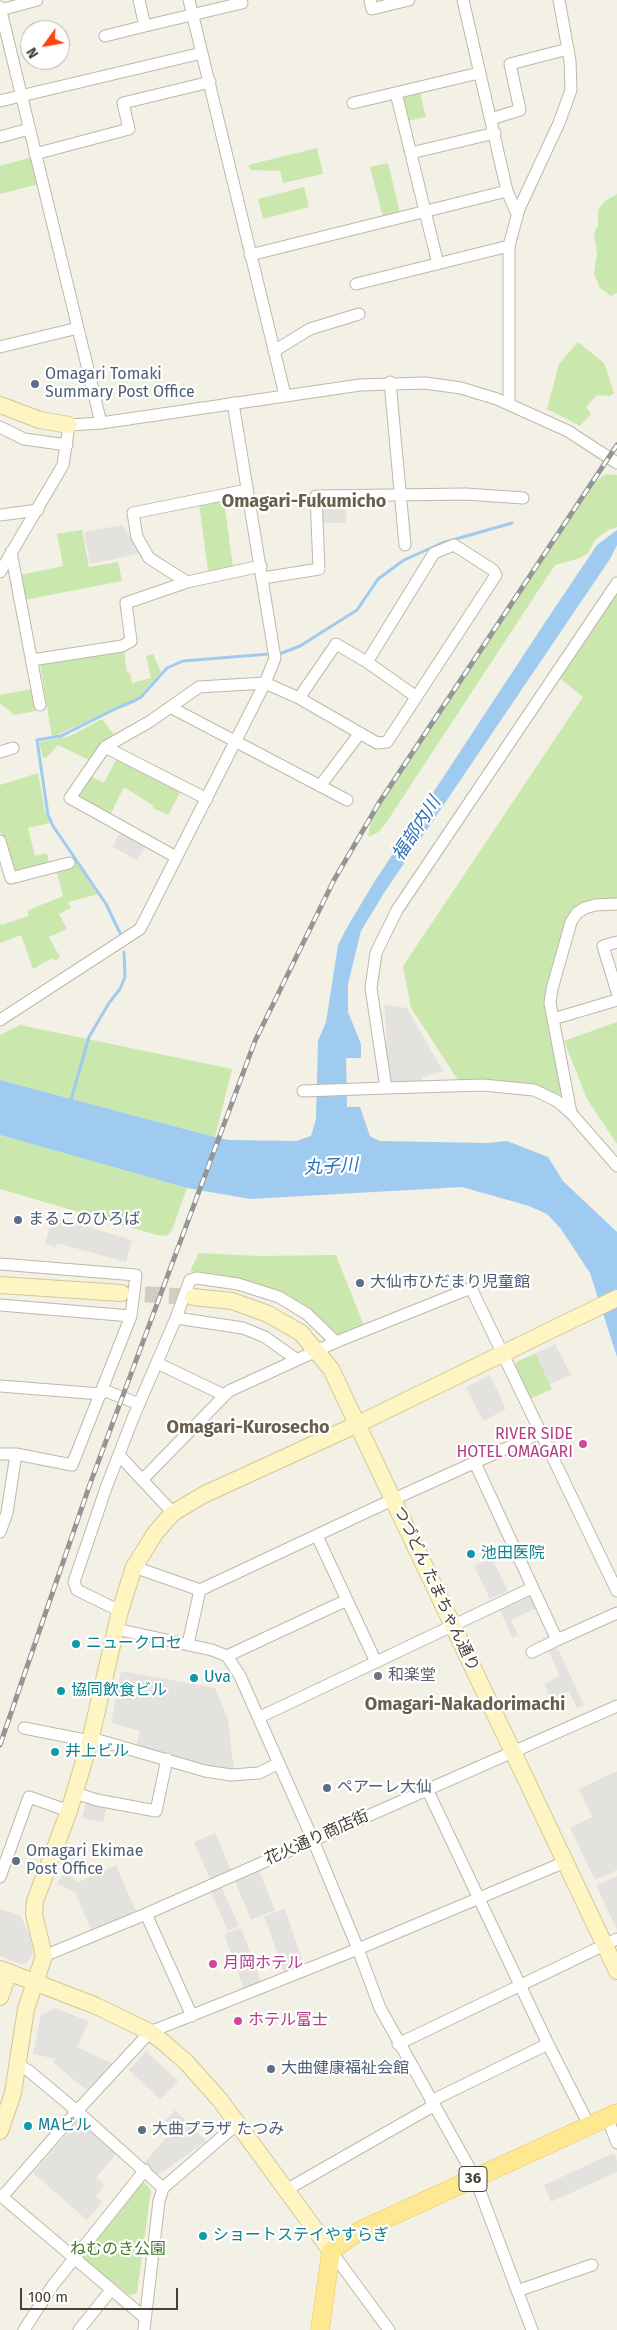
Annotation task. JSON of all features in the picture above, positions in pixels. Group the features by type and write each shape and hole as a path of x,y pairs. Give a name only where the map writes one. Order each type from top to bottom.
{"main road":[{"name":"36","path":"332,2251 359,2231 612,2115"},
{"path":"320,2330 332,2251"}],"street":[{"path":"38,0 0,8 2,25 22,96 101,423"},
{"path":"139,0 146,26"},
{"path":"189,0 285,394"},
{"path":"105,36 242,3 241,0"},
{"path":"370,0 372,9 409,0"},
{"path":"463,0 507,191 517,214"},
{"path":"509,404 509,246 517,214 559,122 571,90 568,49 559,0"},
{"path":"491,119 520,110 510,64 568,49"},
{"path":"0,101 202,53"},
{"path":"353,103 479,73"},
{"path":"35,154 129,129 122,103 210,82"},
{"path":"396,93 438,264"},
{"path":"0,137 29,129"},
{"path":"411,153 495,133"},
{"path":"250,255 507,191"},
{"path":"356,284 509,246"},
{"path":"274,351 310,328 359,314"},
{"path":"0,347 78,328"},
{"path":"390,382 405,545"},
{"path":"1,402 40,420 69,425 101,423 285,394 390,382 425,383 461,388 509,404 568,431 617,463"},
{"path":"0,1020 140,929 266,683 275,658 233,403"},
{"path":"0,572 63,465 69,425"},
{"path":"0,427 24,439 67,445"},
{"path":"186,582 149,558 137,537 132,513 247,490"},
{"path":"32,660 122,646 131,641 126,602 186,582 262,572 319,569 316,496 466,494 523,498"},
{"path":"0,515 38,510"},
{"path":"176,857 70,798 104,747 149,722 199,686 266,683 299,698 377,743 387,742 415,696 496,575 493,570 454,545 434,553 367,662"},
{"path":"11,552 40,705"},
{"path":"386,1088 371,988 372,968 381,939 397,910 617,583"},
{"path":"299,698 336,644 367,662 415,696"},
{"path":"170,707 235,743 347,800"},
{"path":"320,786 360,733"},
{"path":"104,747 207,799"},
{"path":"0,752 13,748"},
{"path":"0,841 11,878 68,863"},
{"path":"571,1113 550,1003 552,989 571,922 577,913 585,908 617,904"},
{"path":"617,942 603,946 617,992"},
{"path":"553,1019 617,1000"},
{"path":"303,1091 483,1085 534,1090 557,1101 571,1113 617,1166"},
{"path":"0,1264 136,1275 131,1316 72,1465 16,1454 0,1454"},
{"path":"120,1611 78,1590 74,1582 119,1455 190,1280 197,1278 238,1284 262,1290 294,1305 307,1314 336,1342"},
{"path":"0,1285 13,1284 121,1293"},
{"path":"143,1479 229,1391 317,1350 471,1288 504,1352 617,1591"},
{"name":"つづどん たまちゃん通り","path":"193,1298 232,1301 268,1314 301,1333 331,1369 565,1862 611,1941 617,1971"},
{"path":"0,2131 13,2093 26,2009 44,1956 34,1914 35,1901 75,1793 91,1740 120,1611 134,1567 143,1551 173,1513 203,1495 358,1424 617,1298"},
{"path":"0,1305 131,1316"},
{"path":"176,1318 242,1328 266,1337 296,1359"},
{"path":"157,1363 224,1395"},
{"path":"0,1386 102,1392 139,1404"},
{"path":"134,1567 200,1590 542,1432"},
{"path":"0,1532 16,1454"},
{"path":"119,1455 173,1513"},
{"path":"475,1463 557,1640"},
{"path":"317,1536 376,1662"},
{"path":"260,1716 532,1588"},
{"path":"188,1644 200,1590"},
{"path":"227,1656 347,1600"},
{"path":"532,1652 617,1613"},
{"path":"116,1629 188,1644 227,1656 244,1683 260,1716 358,1949 380,2008 398,2044 474,2178 532,2330"},
{"name":"花火通り商店街","path":"44,1956 146,1914 617,1706"},
{"path":"24,1728 91,1740 232,1775 259,1773 279,1763"},
{"path":"75,1793 97,1800 156,1811 167,1759"},
{"path":"427,1789 548,2044 589,2125"},
{"path":"0,1877 29,1797 69,1811"},
{"path":"145,2318 1,2196 77,2111 150,2032 358,1949 565,1862"},
{"path":"146,1914 192,2016"},
{"path":"398,2044 611,1941"},
{"path":"0,1996 4,1970 94,2005 150,2032 186,2062 220,2100 389,2330"},
{"path":"286,2190 432,2104 548,2044"},
{"path":"17,2064 29,2071 77,2111 163,2188"},
{"path":"612,2115 617,2142"},
{"path":"144,2330 159,2202 163,2188 237,2124"},
{"path":"24,2330 42,2299 145,2170"},
{"path":"517,2291 592,2265"},
{"path":"78,2330 111,2290"}],"green space":[{"path":"420,93 426,117 407,121 401,98"},
{"path":"317,148 323,174 283,183 280,171 251,170 248,165"},
{"path":"32,157 39,184 0,194 0,166"},
{"path":"388,163 400,213 383,217 370,167"},
{"path":"304,187 309,207 263,219 258,199"},
{"path":"617,194 617,293 611,296 600,288 594,273 597,255 594,233 598,226 598,210 605,201"},
{"path":"578,342 604,363 614,393 610,396 597,395 586,407 591,414 580,426 547,409 559,364"},
{"path":"606,474 617,475 617,527 608,530 595,540 588,553 580,558 555,565 384,826 377,833 368,837 371,821 380,804 596,481"},
{"path":"224,501 233,567 208,571 199,504"},
{"path":"82,530 89,567 118,562 122,581 24,600 20,575 63,566 57,534"},
{"path":"617,587 617,902 583,907 548,993 564,1096 534,1086 460,1083 411,1008 403,966 583,697 558,677"},
{"path":"124,650 127,673 130,673 132,683 151,678 146,656 153,654 161,672 140,696 131,702 52,737 40,664"},
{"path":"32,689 36,711 14,715 0,703 0,695"},
{"path":"102,719 115,736 101,745 89,760 58,745 46,758 43,758 39,742 70,736"},
{"path":"118,756 181,791 168,815 153,808 154,806 124,787 110,815 75,797 90,776 104,783"},
{"path":"38,773 45,811 50,823 28,828 35,856 47,853 49,863 20,872 14,871 0,831 0,785"},
{"path":"73,857 98,894 68,902 71,908 59,914 67,929 49,937 60,957 54,961 52,958 33,969 21,935 0,943 0,922 1,925 28,916 28,910 63,896 57,873 72,867 70,860"},
{"path":"617,1022 617,1144 587,1099 564,1041"},
{"path":"20,1025 232,1069 215,1137 0,1080 0,1035"},
{"path":"0,1135 187,1188 172,1230 167,1236 157,1235 0,1189"},
{"path":"199,1253 258,1256 336,1255 364,1326 339,1336 317,1317 248,1282 190,1271"},
{"path":"536,1353 552,1389 530,1399 515,1367 516,1362"},
{"name":"ねむのき公園","path":"142,2180 151,2190 137,2293 129,2295 80,2256"}],"shaded area":[{"path":"324,499 347,499 346,523 321,523 319,504"},
{"path":"122,525 142,553 90,564 84,532"},
{"path":"124,832 147,844 137,860 113,847 118,836"},
{"path":"384,1005 407,1008 443,1071 422,1078 422,1082 388,1082 382,1043 387,1041"},
{"path":"52,1216 132,1240 126,1262 57,1243 56,1247 45,1244"},
{"path":"555,1344 571,1375 550,1384 536,1353"},
{"path":"490,1375 506,1409 483,1421 466,1387"},
{"path":"492,1558 508,1591 490,1599 474,1566"},
{"path":"525,1596 530,1597 536,1608 511,1620 518,1635 512,1638 499,1608"},
{"path":"557,1647 584,1705 577,1708 569,1691 551,1699 544,1684 560,1676 549,1651"},
{"path":"121,1671 215,1688 228,1720 234,1771 216,1769 136,1747 140,1731 111,1723"},
{"path":"617,1771 617,1870 595,1880 570,1828 592,1817 579,1789"},
{"path":"86,1801 107,1806 103,1822 82,1818"},
{"path":"215,1833 231,1870 210,1879 194,1842"},
{"path":"116,1865 136,1911 91,1930 75,1892 57,1884 64,1872 79,1882"},
{"path":"259,1871 275,1910 251,1920 235,1881"},
{"path":"617,1876 617,1930 596,1885"},
{"path":"221,1886 239,1926 228,1931 210,1890"},
{"path":"0,1909 20,1915 30,1935 33,1955 26,1964 20,1964 0,1956"},
{"path":"285,1909 304,1965 284,1972 264,1916"},
{"path":"241,1928 261,1982 244,1988 224,1934"},
{"path":"54,2008 89,2021 77,2047 113,2064 109,2071 87,2090 53,2063 56,2059 33,2054 41,2015"},
{"path":"146,2051 178,2081 160,2099 129,2070"},
{"path":"175,2110 206,2141 160,2174 157,2174 144,2163 174,2129 165,2120"},
{"path":"78,2121 116,2154 96,2178 105,2185 96,2196 102,2202 87,2220 33,2173"},
{"path":"614,2153 617,2161 617,2172 551,2202 544,2185"}],"water":[{"path":"617,530 617,545 610,559 384,893 361,931 348,984 348,1012 361,1044 361,1058 346,1058 347,1107 360,1107 370,1136 379,1141 487,1143 507,1141 548,1157 563,1181 617,1232 617,1357 590,1273 561,1229 547,1214 529,1206 462,1187 250,1199 187,1188 0,1135 0,1080 229,1140 296,1141 311,1136 316,1119 318,1041 326,1022 338,945 373,884 597,545"}],"waterway":[{"path":"282,653 300,646 357,610 378,579 404,560 442,543 512,523"},
{"path":"120,933 106,904 53,826 48,815 37,740 61,736 134,701 141,697 167,668 183,661 269,654"},
{"path":"70,1103 89,1037 109,1003 120,989 125,977 124,952"}],"tunnel":[{"path":"121,1293 193,1297"}],"railway":[{"path":"0,1745 90,1484 255,1041 334,880 379,803 617,445"}],"place":[{"name":"Omagari Tomaki Summary Post Office","path":"35,384"},
{"name":"まるこのひろば","path":"18,1220"},
{"name":"大仙市ひだまり児童館","path":"360,1283"},
{"name":"RIVER SIDE HOTEL OMAGARI","path":"583,1444"},
{"name":"池田医院","path":"471,1554"},
{"name":"ニュークロセ","path":"76,1644"},
{"name":"和楽堂","path":"378,1676"},
{"name":"Uva","path":"194,1678"},
{"name":"協同飲食ビル","path":"61,1691"},
{"name":"井上ビル","path":"55,1752"},
{"name":"ペアーレ大仙","path":"327,1788"},
{"name":"Omagari Ekimae Post Office","path":"16,1861"},
{"name":"月岡ホテル","path":"213,1964"},
{"name":"ホテル富士","path":"238,2021"},
{"name":"大曲健康福祉会館","path":"271,2069"},
{"name":"MAビル","path":"28,2126"},
{"name":"大曲プラザ たつみ","path":"142,2130"},
{"name":"ショートステイやすらぎ","path":"203,2236"}],"district":[{"name":"Omagari-Fukumicho","path":"304,502"},
{"name":"Omagari-Kurosecho","path":"248,1428"},
{"name":"Omagari-Nakadorimachi","path":"465,1705"}],"water label":[{"name":"福部内川","path":"417,829"},
{"name":"丸子川","path":"331,1167"}]}
